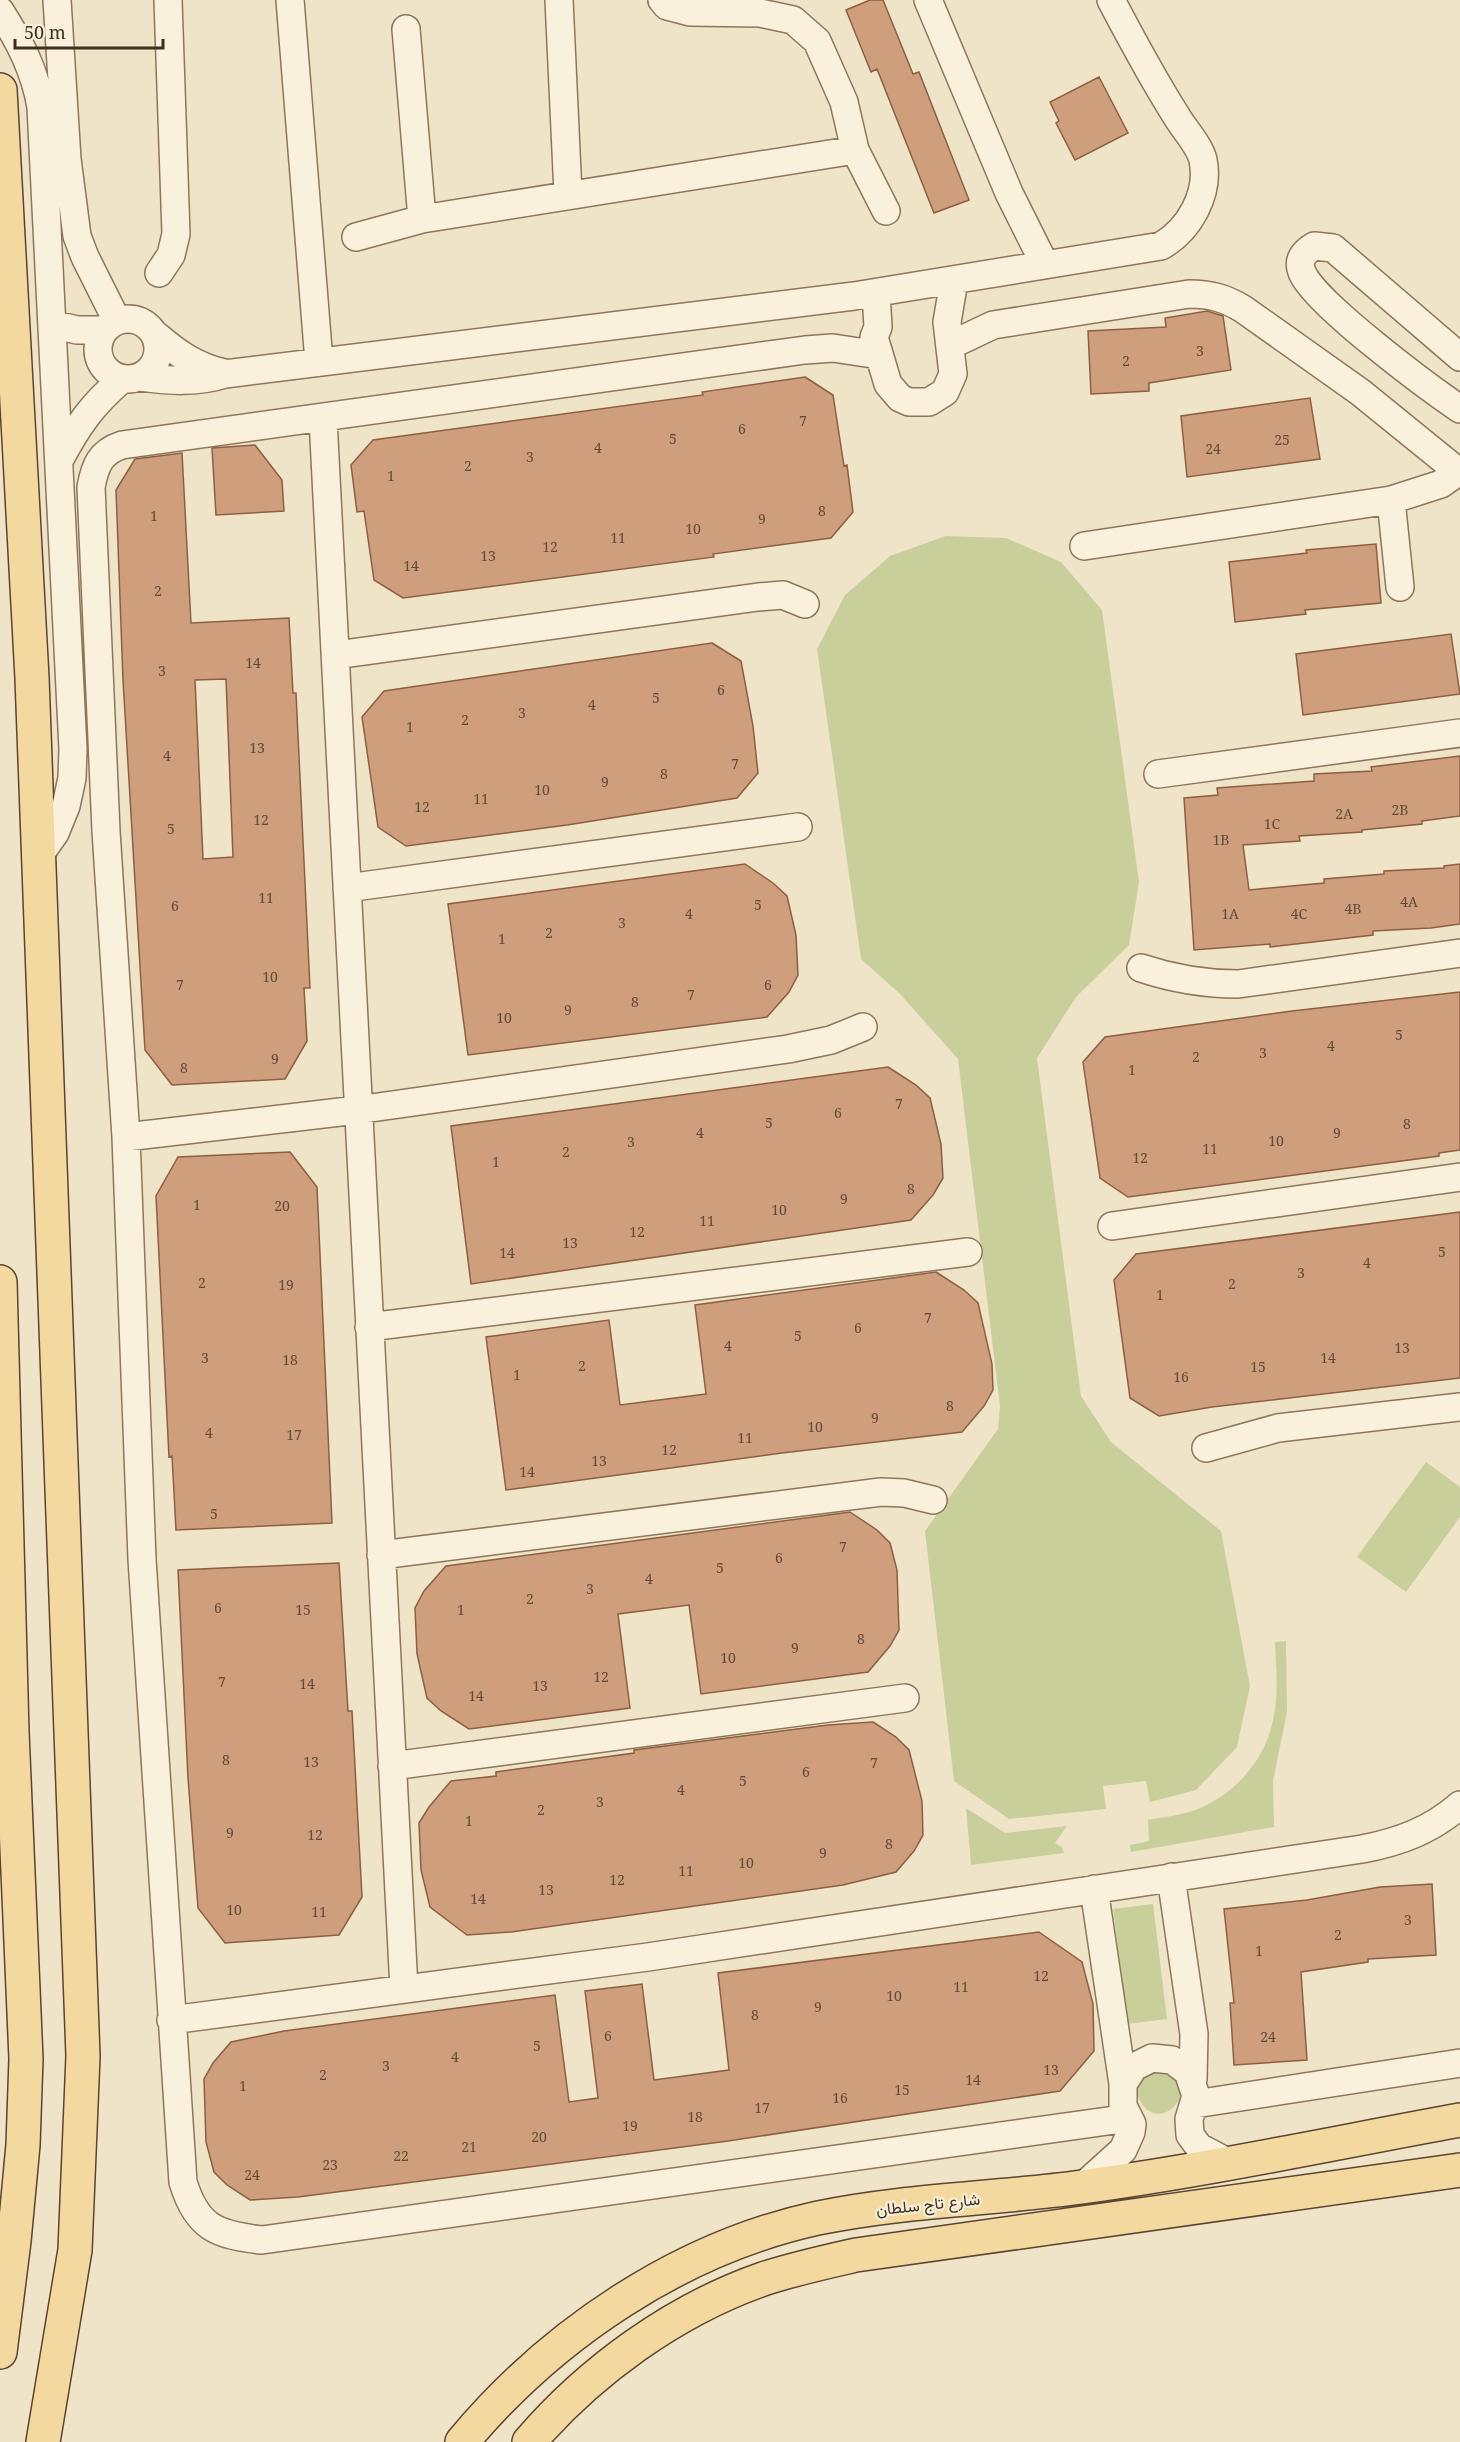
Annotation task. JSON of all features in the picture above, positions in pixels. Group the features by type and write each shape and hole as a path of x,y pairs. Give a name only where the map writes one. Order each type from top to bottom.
{"main road":[{"path":"0,90 32,678 83,2056 75,2250 43,2442"},
{"path":"0,1282 6,1720 26,2059 21,2167 0,2352"},
{"name":"شارع تاج سلطان","path":"462,2442 523,2379 586,2327 653,2283 720,2249 753,2236 821,2218 872,2210 1082,2187 1229,2163 1460,2120"},
{"path":"529,2442 589,2382 659,2331 715,2299 784,2273 856,2255 1460,2170"}],"street":[{"path":"57,0 67,159 77,236 110,325 97,350 100,363 108,373 131,379 171,381 204,380 225,374 865,294 1161,246 1179,234 1193,216 1201,188 1203,159 1156,83 1111,0"},
{"path":"159,273 171,255 176,234 168,0"},
{"path":"290,0 319,362"},
{"path":"559,0 568,194"},
{"path":"662,0 667,6 690,12 760,13 793,20 817,42 844,102 855,150 886,211"},
{"path":"928,0 1010,193 1045,266"},
{"path":"0,11 26,54 39,98 60,459 72,778 66,806 38,857"},
{"path":"406,29 422,219"},
{"path":"357,237 422,219 855,150"},
{"path":"1460,357 1386,297 1337,250 1319,245 1303,255 1301,268 1304,277 1346,320 1430,389 1460,409"},
{"path":"865,294 863,326 876,346 893,392 909,402 929,402 945,392 953,374 949,333 939,313 942,283"},
{"path":"949,333 1189,294 1208,294 1227,299 1331,371 1459,472 1441,484 1385,501 1084,546"},
{"path":"52,324 77,330 110,325 130,319 142,322 181,356 204,369 225,374"},
{"path":"60,459 90,409 155,363 159,345 156,336"},
{"path":"876,346 861,350 833,348 806,350 122,445 110,448 101,456 94,474 92,487 106,819 126,1137 142,1559 183,2182 191,2207 202,2221 220,2230 262,2240 1129,2118"},
{"path":"322,419 404,1989"},
{"path":"1385,501 1394,587"},
{"path":"336,655 758,597 783,595 805,604"},
{"path":"1158,774 1460,733"},
{"path":"347,888 798,827"},
{"path":"1141,968 1183,980 1238,984 1460,952"},
{"path":"126,1137 357,1110 788,1049 831,1040 863,1027"},
{"path":"1112,1226 1460,1177"},
{"path":"369,1327 968,1252"},
{"path":"1206,1448 1278,1428 1460,1407"},
{"path":"381,1555 881,1492 904,1493 933,1500"},
{"path":"392,1766 905,1698"},
{"path":"171,2020 648,1957 1392,1843 1455,1816"},
{"path":"1171,1877 1194,2034 1194,2092 1189,2119 1190,2135 1199,2147 1229,2163"},
{"path":"1082,2187 1123,2150 1131,2133 1122,2098 1123,2084 1094,1889"},
{"path":"1123,2084 1134,2067 1152,2058 1172,2060 1181,2065 1194,2092"},
{"path":"1194,2092 1460,2063"}],"green space":[{"path":"946,536 1006,538 1061,562 1102,610 1139,882 1129,945 1076,997 1037,1058 1081,1396 1111,1442 1221,1531 1250,1686 1237,1747 1196,1790 1150,1802 1146,1781 1103,1786 1106,1809 1009,1819 954,1781 925,1531 998,1429 1000,1406 958,1059 900,994 861,959 817,649 845,595 890,556"},
{"path":"1426,1462 1460,1487 1460,1517 1406,1592 1357,1557"},
{"path":"1286,1641 1287,1712 1273,1781 1274,1827 1131,1852 1130,1845 1149,1841 1148,1820 1184,1813 1204,1806 1231,1789 1254,1764 1269,1736 1275,1711 1277,1681 1275,1642"},
{"path":"966,1808 1005,1833 1067,1826 1055,1843 1062,1847 1064,1853 971,1865"},
{"path":"1153,1904 1167,2019 1128,2024 1113,1909"},
{"path":"1161,2063 1185,2084 1181,2097 1174,2107 1158,2114 1143,2105 1137,2095 1135,2081"}],"building":[{"path":"870,0 883,0 913,74 919,72 969,200 934,213 877,69 871,72 846,10"},
{"path":"1099,77 1128,133 1075,160 1056,123 1059,121 1050,102"},
{"path":"1207,311 1223,316 1231,370 1149,383 1149,391 1091,394 1088,331 1166,327 1165,318"},
{"path":"805,377 833,395 844,466 847,465 853,512 831,538 713,554 714,557 403,598 374,580 364,511 357,512 351,465 373,440 703,395 702,392"},
{"path":"1310,398 1320,459 1187,477 1181,416"},
{"path":"255,445 282,480 284,511 216,515 212,448"},
{"path":"182,453 191,623 289,618 293,693 296,693 310,988 304,988 307,1041 285,1079 172,1085 145,1050 123,680 116,490 135,459","holes":["226,679 233,857 203,859 195,680"]},
{"path":"1376,544 1381,603 1305,610 1306,614 1235,622 1229,562 1307,553 1306,550"},
{"path":"1451,634 1460,694 1303,715 1296,654"},
{"path":"712,643 741,661 753,726 758,773 737,798 567,825 406,846 378,827 362,717 384,691"},
{"path":"1460,756 1460,816 1422,821 1422,824 1362,830 1362,832 1299,836 1300,841 1243,845 1249,890 1324,883 1324,879 1384,874 1384,871 1444,868 1444,866 1460,864 1460,924 1373,931 1373,935 1270,947 1270,944 1194,950 1184,798 1218,795 1217,788 1314,781 1314,774 1372,771 1371,767"},
{"path":"745,864 773,883 787,896 796,935 798,975 789,992 767,1017 468,1055 448,904"},
{"path":"1460,992 1460,1150 1439,1153 1439,1156 1128,1197 1100,1178 1083,1062 1105,1037 1292,1011"},
{"path":"888,1067 916,1085 930,1098 941,1144 943,1178 933,1195 911,1220 471,1284 451,1126"},
{"path":"290,1152 317,1187 332,1523 176,1530 172,1456 169,1457 156,1196 178,1157"},
{"path":"1460,1212 1460,1378 1212,1407 1159,1416 1130,1398 1114,1280 1136,1254"},
{"path":"936,1272 964,1290 978,1303 992,1364 993,1390 984,1406 962,1432 782,1453 506,1490 486,1337 609,1320 620,1405 706,1394 695,1305"},
{"path":"850,1512 877,1530 890,1543 897,1570 899,1630 890,1646 868,1672 701,1694 689,1605 618,1614 630,1708 469,1729 441,1711 427,1698 417,1654 415,1608 424,1591 446,1566"},
{"path":"339,1563 348,1711 352,1711 362,1897 339,1935 225,1943 198,1908 188,1778 178,1570"},
{"path":"873,1722 896,1737 909,1750 922,1801 923,1835 914,1851 896,1872 843,1885 511,1932 467,1935 430,1907 421,1870 419,1823 451,1781 496,1776 496,1772 634,1753 634,1750 828,1725"},
{"path":"1432,1884 1436,1955 1368,1959 1368,1962 1301,1972 1307,2060 1234,2065 1230,2003 1234,2003 1224,1909 1307,1900 1380,1887"},
{"path":"1039,1932 1082,1962 1093,2004 1094,2051 1060,2091 728,2141 298,2197 250,2200 227,2185 214,2172 206,2142 204,2079 213,2063 231,2042 284,2031 555,1995 569,2102 598,2098 585,1991 642,1984 654,2080 729,2070 718,1973"}]}
